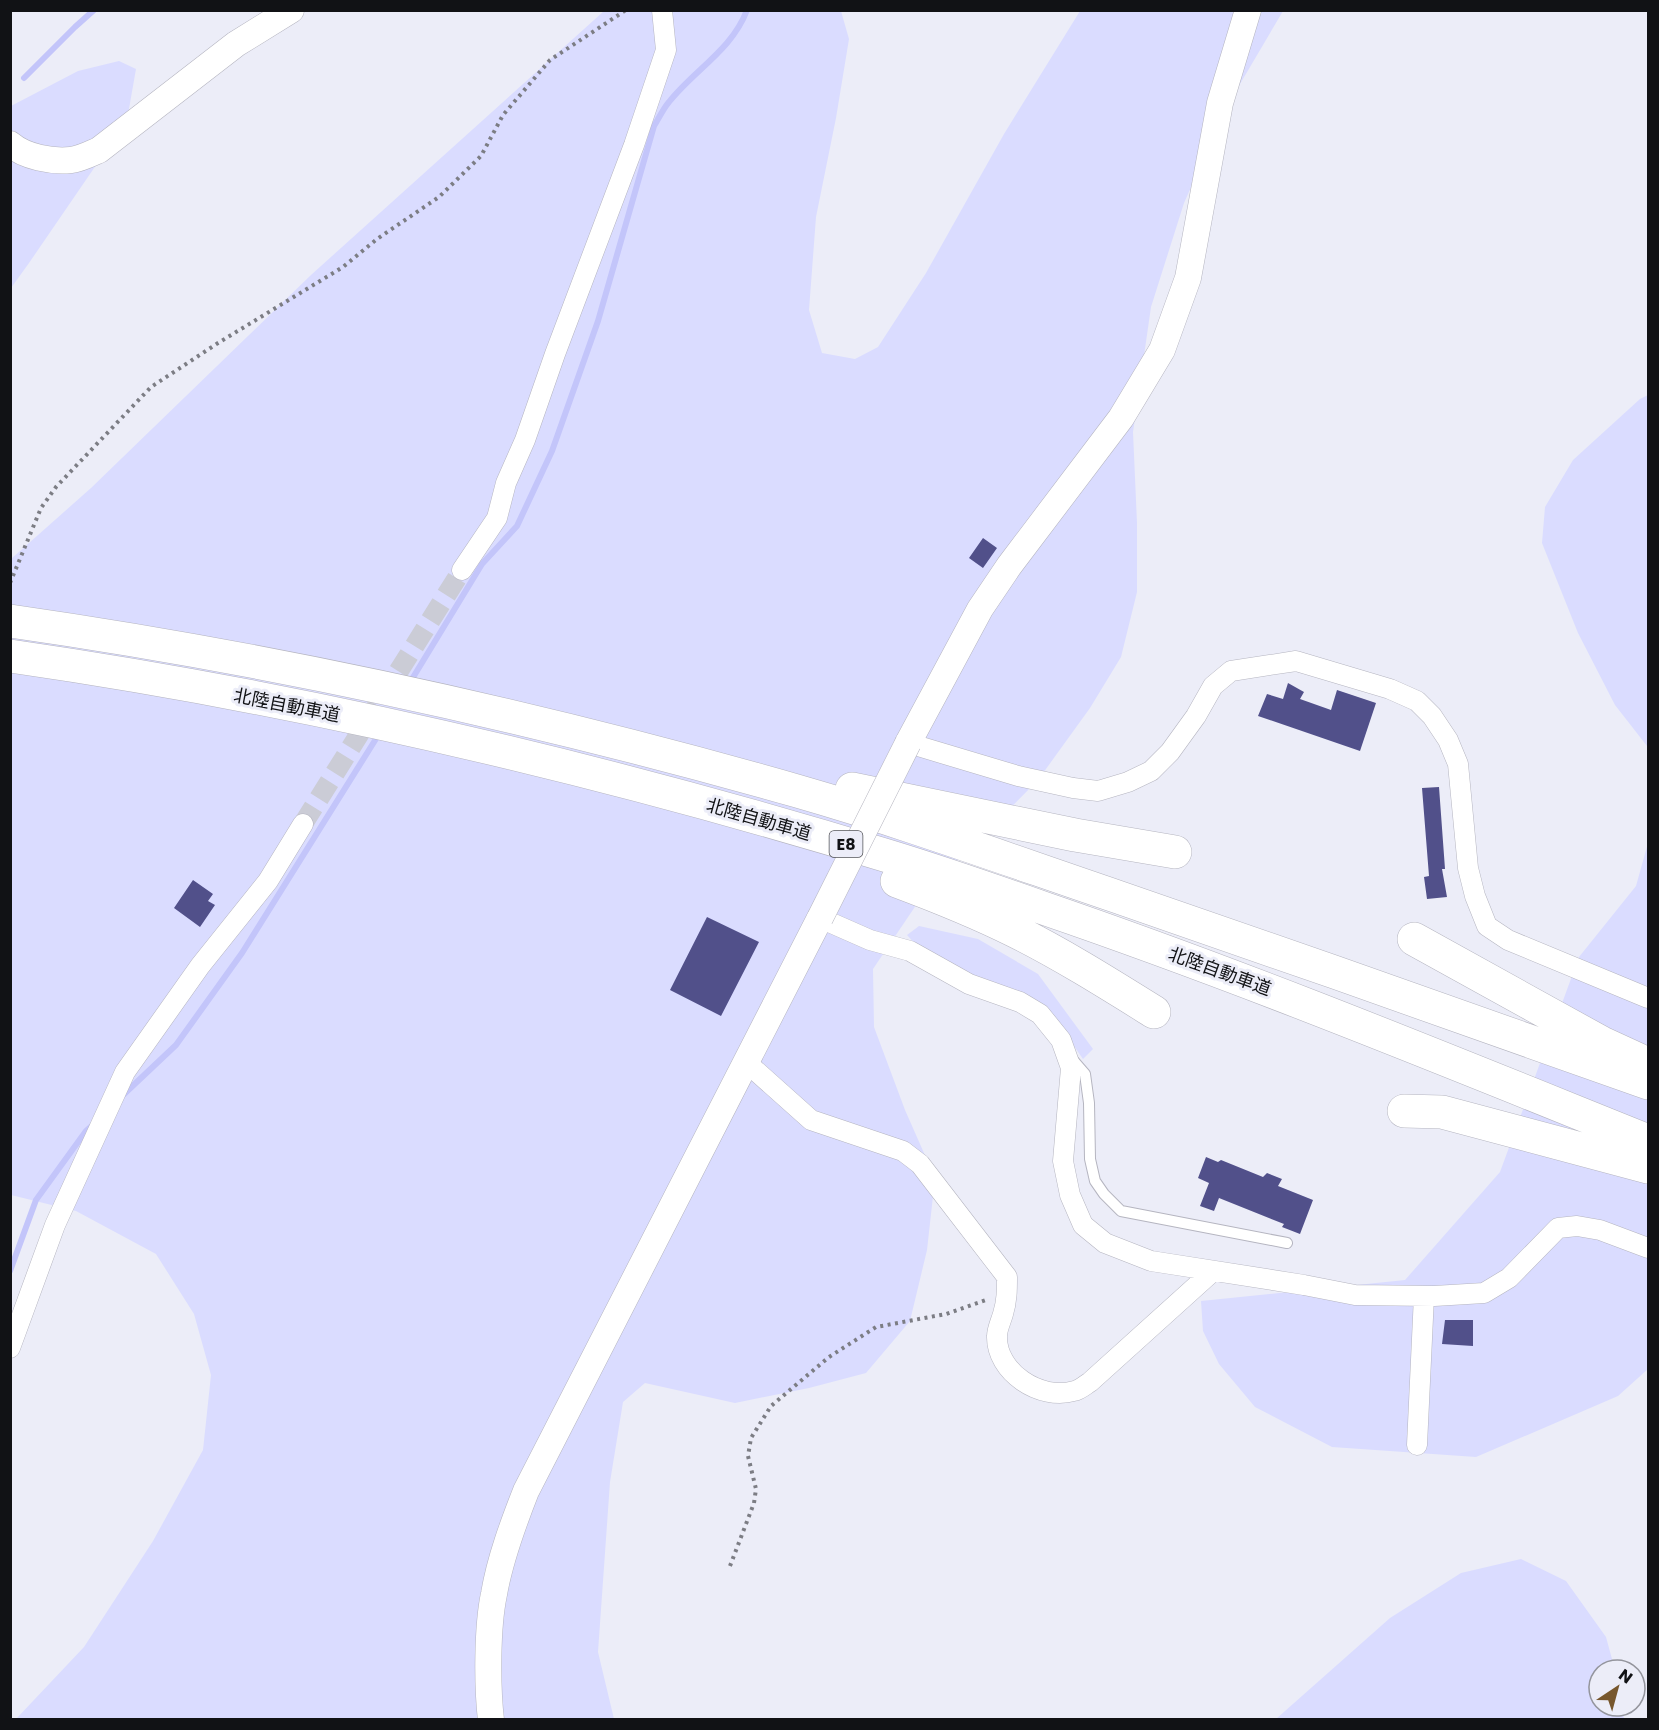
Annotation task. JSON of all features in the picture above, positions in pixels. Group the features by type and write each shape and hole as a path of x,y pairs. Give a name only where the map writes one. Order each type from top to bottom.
{"highway":[{"name":"北陸自動車道","path":"10,621 189,651 485,711 638,747 801,792 950,840 1353,978 1648,1083"},
{"name":"北陸自動車道","path":"10,656 175,683 315,710 480,747 620,781 894,858 1280,993 1648,1141"},
{"path":"480,747 789,842 942,898 1014,931 1082,967 1154,1012"},
{"path":"638,747 1075,835 1175,852"},
{"path":"1414,939 1602,1043 1648,1064"},
{"path":"1404,1112 1442,1112 1648,1167"}],"street":[{"path":"10,144 16,149 43,159 72,160 99,150 236,44 291,10"},
{"path":"462,570 497,518 506,483 525,440 634,145 666,50 662,10"},
{"path":"491,1719 489,1668 493,1595 512,1525 537,1471 908,743 980,609 1009,566 1121,418 1162,350 1188,278 1220,103 1248,10"},
{"path":"908,743 1018,776 1098,791 1128,783 1150,771 1170,752 1196,716 1213,686 1231,671 1296,661 1390,689 1417,701 1432,716 1448,740 1458,764 1468,868 1475,896 1487,926 1508,940 1648,998"},
{"path":"10,1348 55,1225 125,1072 200,966 268,881 303,824"},
{"path":"820,918 870,940 910,951 969,984 1020,1002 1040,1014 1061,1040 1071,1068 1063,1161 1070,1195 1083,1225 1105,1243 1150,1261 1355,1295 1424,1296 1484,1293 1509,1278 1558,1228 1576,1226 1600,1230 1648,1248"},
{"path":"746,1062 811,1120 903,1151 920,1164 1007,1277 1007,1297 996,1334 999,1354 1008,1369 1023,1382 1038,1389 1054,1392 1074,1391 1090,1382 1213,1271"},
{"path":"1418,1445 1424,1296"}],"lane":[{"path":"1065,1052 1085,1074 1089,1103 1090,1159 1095,1181 1121,1211 1287,1243"}],"path":[{"path":"11,581 41,508 56,487 151,387 218,343 343,267 377,239 439,197 481,156 503,115 550,60 626,10"},
{"path":"730,1566 754,1503 756,1489 748,1456 751,1438 771,1406 829,1357 876,1327 946,1314 985,1299 1007,1297"}],"shaded area":[{"path":"604,11 841,11 849,39 816,217 809,310 822,353 855,359 878,347 926,273 1004,134 1080,11 1283,11 1227,106 1184,203 1151,307 1133,432 1137,592 1121,657 1090,708 1038,780 966,853 931,883 873,969 874,1027 905,1110 935,1178 927,1250 910,1321 866,1373 809,1388 735,1403 645,1383 623,1402 610,1482 598,1652 614,1719 16,1719 84,1647 153,1541 203,1450 211,1375 194,1314 156,1254 76,1211 11,1195 11,559 91,488 311,275"},
{"path":"119,61 136,69 127,120 11,288 11,106 78,71"},
{"path":"1648,395 1648,755 1647,746 1615,705 1578,633 1542,543 1545,507 1573,460 1640,399"},
{"path":"1648,843 1648,1369 1618,1396 1476,1457 1332,1447 1255,1407 1219,1364 1203,1331 1201,1301 1405,1280 1500,1172 1579,957 1636,886"},
{"path":"919,926 978,939 1038,974 1093,1049 1083,1059 1053,1016 1028,995 979,979 917,946 907,935"},
{"path":"1521,1559 1566,1581 1606,1637 1612,1658 1587,1658 1587,1718 1624,1719 1276,1719 1390,1618 1461,1573"}],"building":[{"path":"983,538 997,548 983,568 969,558"},
{"path":"1288,683 1304,692 1300,699 1331,710 1337,690 1376,703 1360,751 1258,716 1267,694 1283,699"},
{"path":"1439,787 1445,869 1442,869 1447,897 1427,899 1424,877 1429,876 1422,788"},
{"path":"193,880 213,894 208,901 215,905 200,927 174,908"},
{"path":"707,917 759,942 721,1016 670,990"},
{"path":"1206,1157 1218,1162 1221,1160 1263,1177 1267,1173 1282,1179 1278,1186 1313,1200 1300,1234 1282,1227 1284,1224 1219,1198 1214,1211 1200,1206 1209,1183 1198,1178"},
{"path":"1445,1320 1473,1320 1473,1346 1442,1344"}],"waterway":[{"path":"24,78 94,10"},
{"path":"409,684 482,564 517,526 552,451 598,321 654,126 679,90 732,37 747,10"},
{"path":"122,1096 176,1045 242,953 379,734"},
{"path":"10,1271 36,1200 86,1131 94,1124"}],"tunnel":[{"path":"303,824 462,570"}]}
